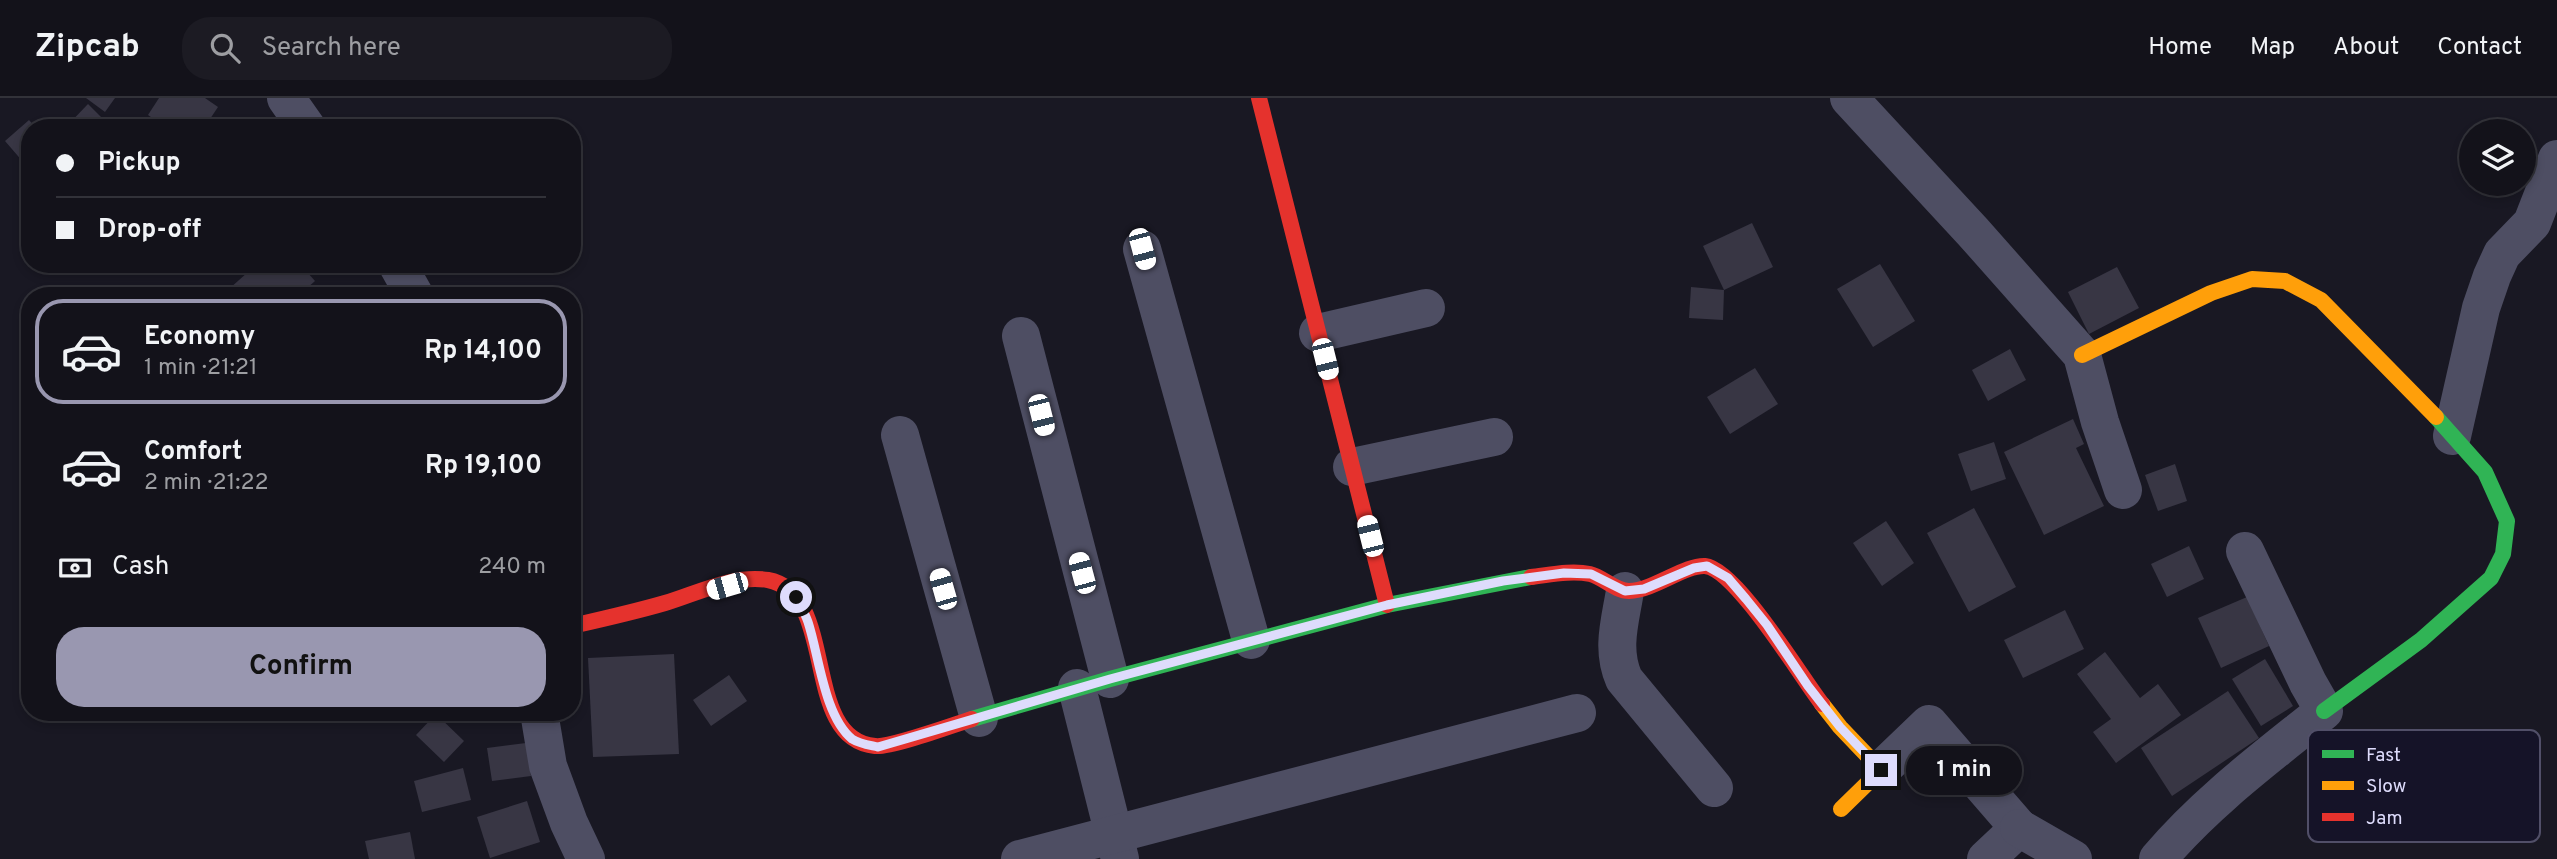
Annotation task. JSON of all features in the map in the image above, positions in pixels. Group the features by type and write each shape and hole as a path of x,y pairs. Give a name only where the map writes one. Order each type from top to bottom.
{"street":[{"path":"286,98 301,119"},
{"path":"1259,98 1387,605"},
{"path":"1849,98 2082,355 2099,422 2123,490"},
{"path":"2452,436 2481,308 2492,276 2502,254 2532,223 2557,159"},
{"path":"1142,249 1251,640"},
{"path":"2082,355 2211,293 2252,279 2285,281 2321,300 2452,436 2485,472 2507,521 2503,554 2491,578 2421,640 2324,711 2248,772 2188,827 2158,859"},
{"path":"1318,332 1426,308"},
{"path":"1021,336 1093,684 1117,847"},
{"path":"900,435 979,718"},
{"path":"1352,467 1494,437"},
{"path":"2245,551 2324,711"},
{"path":"581,624 664,604 748,579 771,580 784,586 796,597 807,620 831,705 842,727 853,739 878,747 1093,684 1387,605 1503,581 1564,573 1591,574 1625,591 1644,589 1694,568 1707,566 1728,578 1760,616 1840,727 1881,770"},
{"path":"1625,591 1617,648 1617,662 1624,679 1714,788"},
{"path":"1020,859 1117,847 1577,713"},
{"path":"540,721 548,766 557,794 586,859"},
{"path":"1841,809 1929,724 2019,828 2073,859"},
{"path":"1986,859 2019,828"}],"building":[{"path":"86,98 115,98 105,112"},
{"path":"159,98 205,98 218,107 210,119 154,119 148,115"},
{"path":"88,104 103,119 74,119"},
{"path":"21,127 21,160 5,141"},
{"path":"1752,223 1773,267 1724,290 1703,246"},
{"path":"1880,264 1915,321 1873,347 1837,289"},
{"path":"2117,267 2139,308 2089,334 2068,292"},
{"path":"247,273 308,273 315,281 308,287 231,287"},
{"path":"1691,287 1724,290 1723,320 1689,318"},
{"path":"2010,349 2026,380 1988,401 1972,370"},
{"path":"1755,368 1778,404 1730,434 1707,397"},
{"path":"2073,419 2084,444 2076,448 2104,506 2044,535 2004,452"},
{"path":"1994,442 2006,479 1971,491 1958,454"},
{"path":"2175,464 2187,501 2158,511 2145,475"},
{"path":"1974,508 2016,587 1969,612 1927,533"},
{"path":"1886,521 1914,563 1882,586 1853,543"},
{"path":"2189,546 2204,579 2167,597 2151,564"},
{"path":"2247,597 2269,646 2221,668 2198,618"},
{"path":"2065,610 2084,649 2023,678 2004,640"},
{"path":"2105,652 2140,698 2158,684 2181,715 2116,763 2093,732 2111,719 2077,674"},
{"path":"674,654 679,754 593,757 588,658"},
{"path":"2265,659 2293,706 2261,726 2232,679"},
{"path":"729,675 747,701 711,726 693,700"},
{"path":"2228,691 2259,738 2172,796 2141,748"},
{"path":"429,721 443,721 464,741 444,762 416,735"},
{"path":"526,743 531,776 492,781 487,748"},
{"path":"463,768 471,800 422,812 414,781"},
{"path":"527,801 540,842 490,858 477,817"},
{"path":"410,832 415,859 369,859 365,841"}],"traffic: fast":[{"path":"2324,711 2421,640 2491,578 2503,554 2507,521 2485,472 2436,417"},
{"path":"972,719 1387,605 1531,577"}],"traffic: slow":[{"path":"2082,355 2211,293 2252,279 2285,281 2321,300 2436,417"},
{"path":"1822,704 1881,770 1841,809"}],"traffic: jam":[{"path":"1259,98 1387,605"},
{"path":"1531,577 1583,573 1629,591 1649,587 1688,569 1705,566 1718,572 1750,604 1822,704"},
{"path":"581,624 653,606 729,582 768,580 790,591 804,610 827,694 837,719 852,737 875,746 883,746 972,719"}],"route":[{"path":"796,597 807,620 831,705 842,727 853,739 878,747 1110,679 1387,605 1503,581 1564,573 1591,574 1625,591 1644,589 1694,568 1707,566 1728,578 1746,599 1840,727 1881,770"}]}
